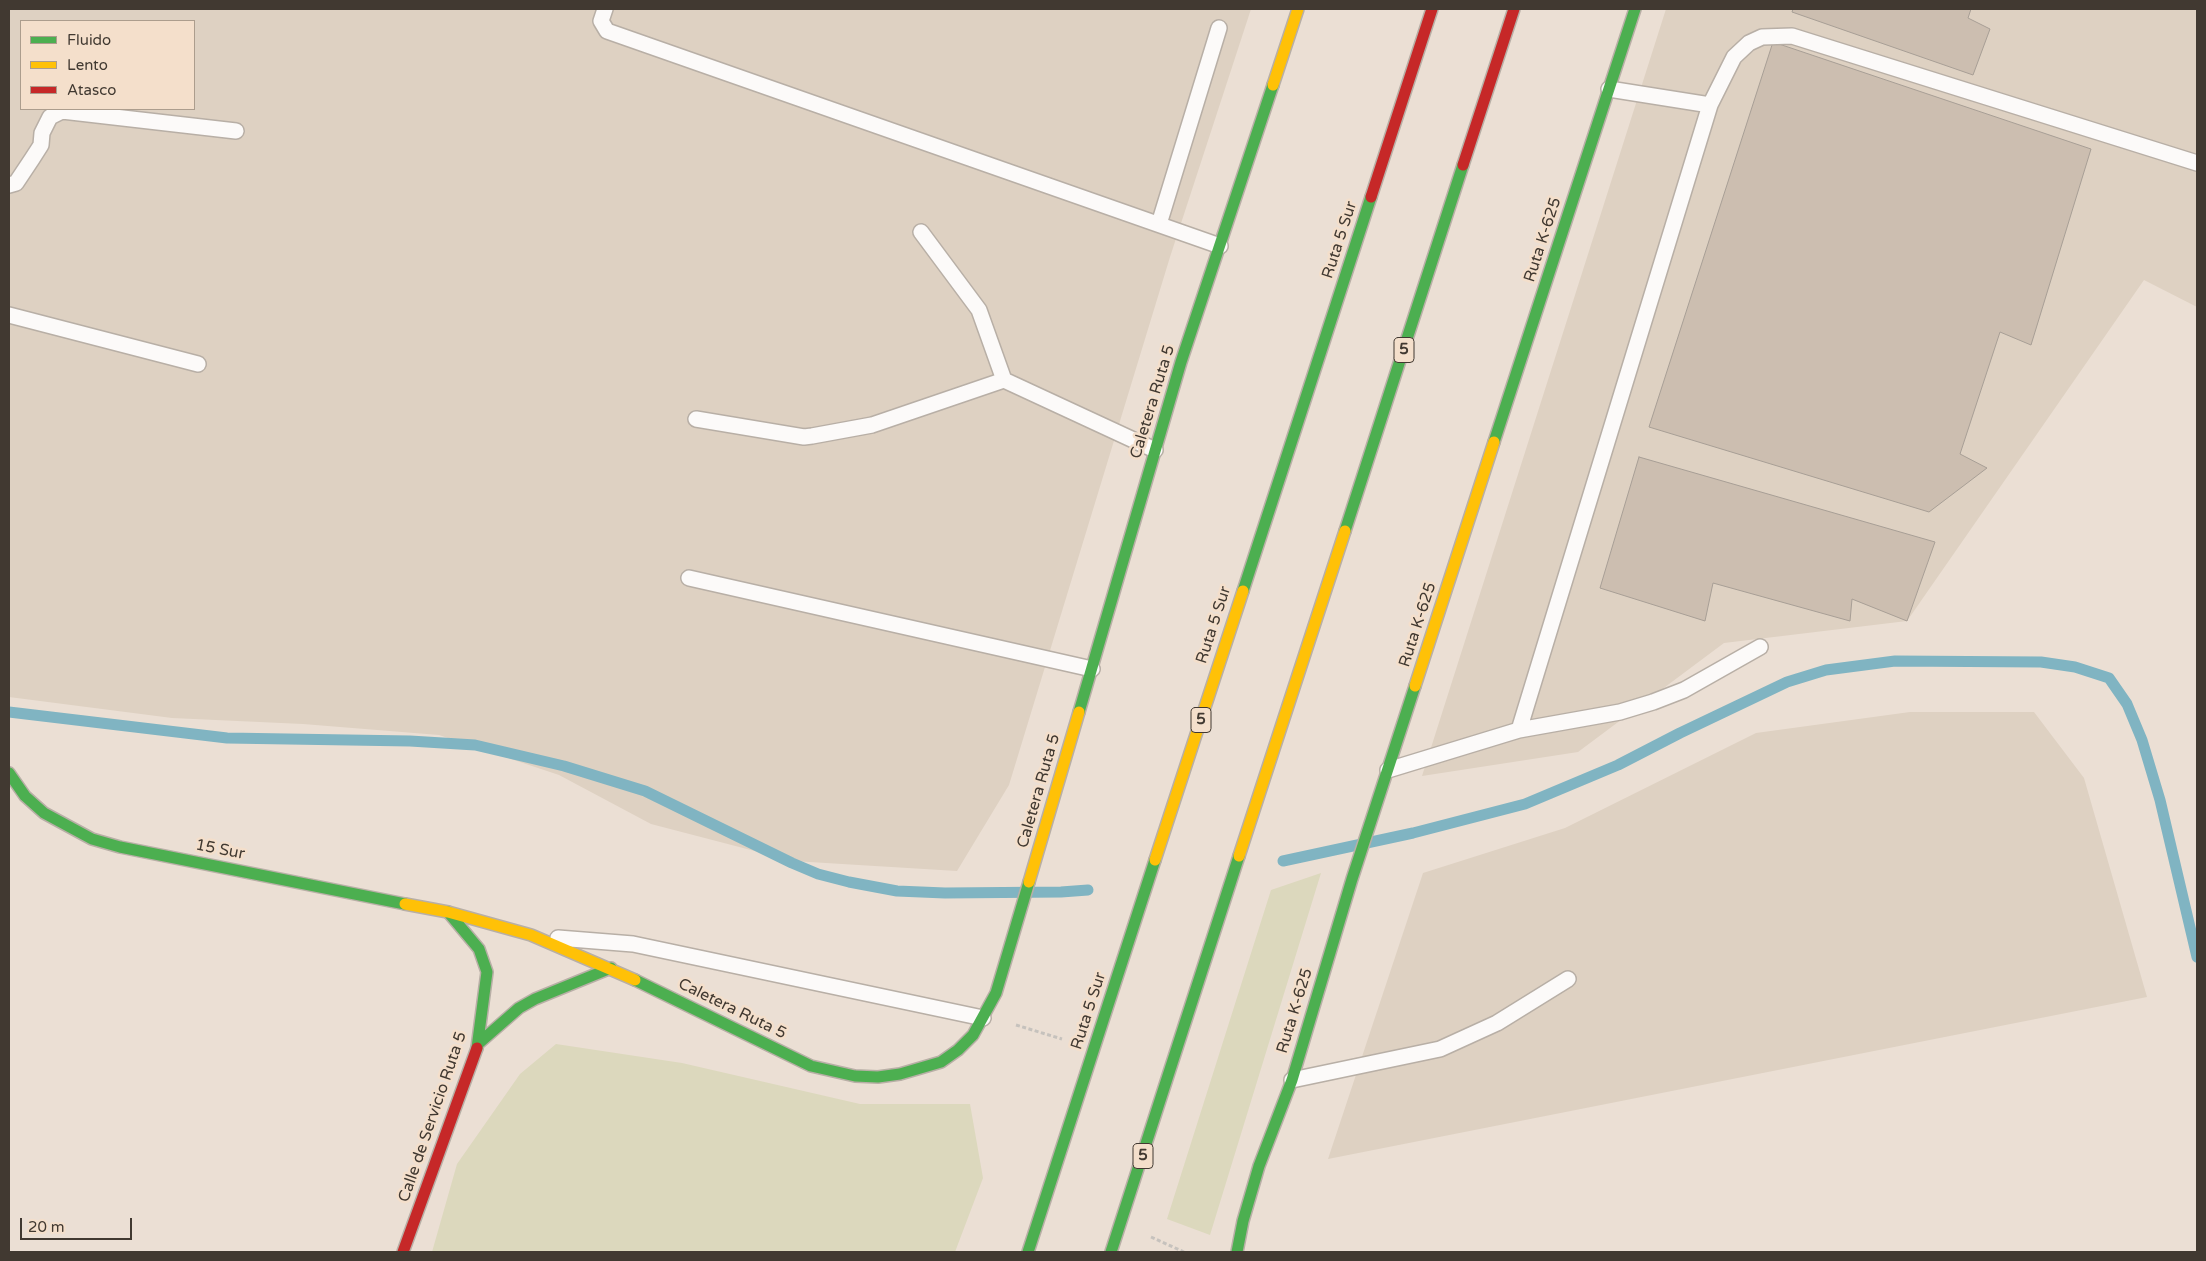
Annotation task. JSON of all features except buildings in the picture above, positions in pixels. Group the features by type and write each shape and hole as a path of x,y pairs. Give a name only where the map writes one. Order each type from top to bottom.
{"main road":[{"name":"Caletera Ruta 5","path":"448,912 531,935 611,968 811,1066 855,1076 900,1074 941,1062 963,1045 984,1018 996,993 1155,450 1298,9"},
{"name":"Ruta 5 Sur","path":"1028,1252 1432,9"},
{"name":"5","path":"1111,1252 1514,9"},
{"name":"Ruta K-625","path":"1237,1252 1243,1220 1259,1166 1292,1080 1352,879 1635,9"},
{"name":"15 Sur","path":"9,773 25,796 44,813 92,839 130,849 448,912"},
{"name":"Calle de Servicio Ruta 5","path":"402,1252 479,1043 487,972 479,950 448,912"},
{"path":"479,1043 519,1008 535,999 611,968"}],"lane":[{"path":"606,9 601,21 607,31 1220,246"},
{"path":"1159,224 1219,28"},
{"path":"1519,730 1710,105 1734,57 1749,43 1762,37 1792,36 2197,163"},
{"path":"1608,89 1710,105"},
{"path":"9,185 16,182 41,145 42,132 50,117 62,111 236,131"},
{"path":"921,232 979,310 1004,380"},
{"path":"9,315 198,364"},
{"path":"696,419 804,437 812,436 872,425 1004,380 1155,450"},
{"path":"689,578 1092,669"},
{"path":"1388,770 1519,730 1620,712 1654,702 1684,690 1760,647"},
{"path":"531,935 633,944 984,1018"},
{"path":"1292,1080 1440,1049 1497,1023 1568,979"}],"path":[{"path":"984,1018 1094,1049"}],"shaded area":[{"path":"9,9 1251,9 1170,257 1009,785 957,871 793,861 651,824 559,775 439,735 303,724 172,718 9,697"},
{"path":"1666,9 2197,9 2197,307 2144,280 1907,621 1724,643 1578,752 1422,776"},
{"path":"1910,712 2034,712 2084,778 2147,997 1328,1159 1423,873 1565,828 1756,733"},
{"path":"1321,873 1210,1235 1167,1219 1271,890"},
{"path":"556,1044 682,1063 860,1104 970,1104 983,1178 955,1252 432,1252 457,1164 520,1074"}],"waterway":[{"path":"1283,861 1413,833 1525,804 1618,765 1787,682 1826,670 1895,661 2041,662 2075,667 2109,678 2127,704 2142,740 2160,800 2197,957"},
{"path":"9,712 227,738 410,741 475,745 564,766 645,791 792,863 818,874 849,882 897,891 945,893 1088,890"}],"traffic: fast":[{"path":"1494,442 1635,9"},
{"path":"1079,712 1181,362 1273,85"},
{"path":"1345,531 1463,165"},
{"path":"1243,591 1371,197"},
{"path":"1237,1252 1243,1221 1259,1166 1292,1080 1352,879 1415,686"},
{"path":"9,773 25,796 44,813 92,839 120,847 405,904"},
{"path":"1111,1252 1239,856"},
{"path":"1028,1252 1155,860"},
{"path":"635,980 811,1066 855,1076 878,1077 900,1074 941,1062 958,1050 973,1035 996,993 1029,882"},
{"path":"448,912 479,949 487,972 477,1048"},
{"path":"479,1043 519,1008 535,999 611,968"}],"traffic: slow":[{"path":"1273,85 1298,9"},
{"path":"1415,686 1494,442"},
{"path":"1239,856 1345,531"},
{"path":"1155,860 1243,591"},
{"path":"1029,882 1079,712"},
{"path":"405,904 448,912 531,935 635,980"}],"traffic: jam":[{"path":"1371,197 1432,9"},
{"path":"1463,165 1514,9"},
{"path":"403,1252 477,1048"}]}
